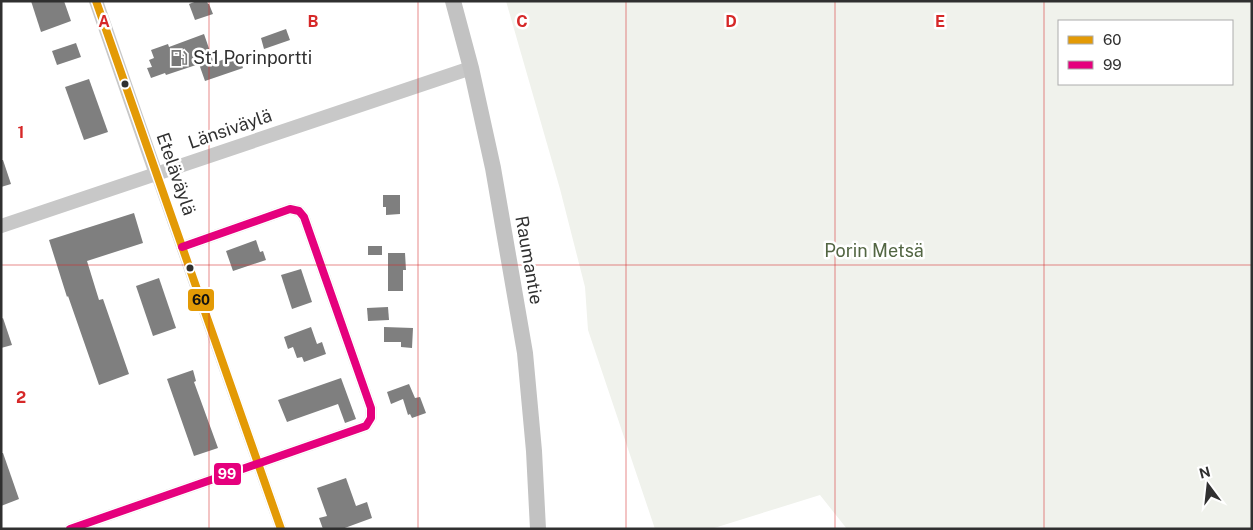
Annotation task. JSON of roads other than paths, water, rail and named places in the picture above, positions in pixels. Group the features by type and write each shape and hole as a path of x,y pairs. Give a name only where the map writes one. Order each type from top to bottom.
{"highway":[{"name":"Raumantie","path":"453,1 471,68 493,168 524,354 534,451 538,529"}],"main road":[{"name":"Eteläväylä","path":"96,1 156,174"},
{"name":"Länsiväylä","path":"1,226 471,68"}],"street":[{"name":"Eteläväylä","path":"156,174 281,529"},
{"path":"70,529 366,426 371,418 372,408 304,217 299,210 290,209 182,247"}],"place":[{"name":"St1 Porinportti","path":"179,58"}],"park label":[{"name":"Porin Metsä","path":"874,251"}]}
